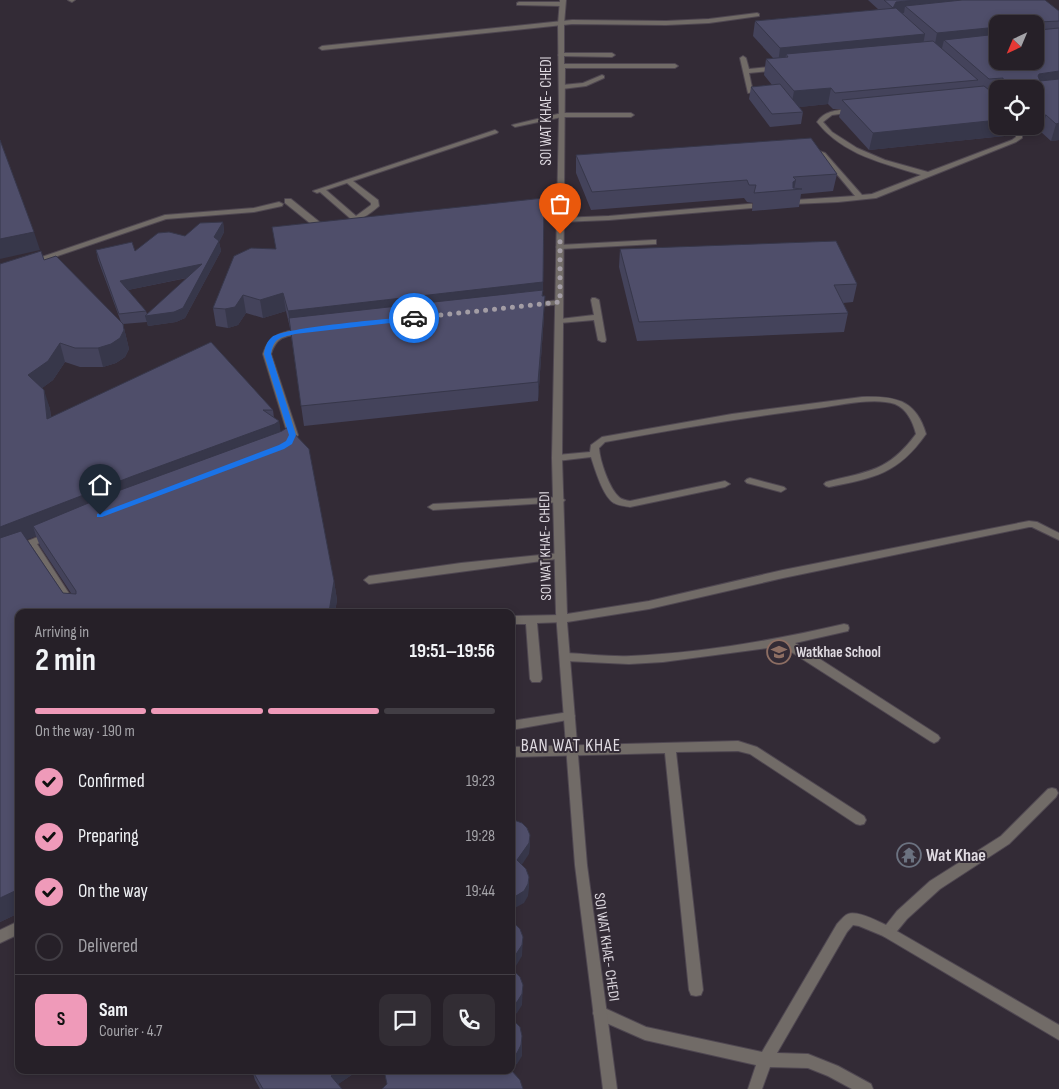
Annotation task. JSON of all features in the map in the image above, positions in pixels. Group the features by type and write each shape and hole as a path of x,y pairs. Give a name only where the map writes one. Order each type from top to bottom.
{"street":[{"path":"519,4 562,2"},
{"name":"SOI WAT KHAE- CHEDI","path":"562,2 557,458 560,500 562,619 580,866 610,1089"},
{"path":"322,48 561,24 709,21 757,15"},
{"path":"561,60 612,55"},
{"path":"743,58 750,92"},
{"path":"561,60 676,66"},
{"path":"746,71 785,68"},
{"path":"562,87 577,87 602,77"},
{"path":"864,110 829,114 822,118 820,122 826,130 858,152 926,174"},
{"path":"515,125 562,115 631,115"},
{"path":"356,220 319,191 495,132"},
{"path":"796,202 861,198 887,191 926,174 1014,141 1019,138 1019,135"},
{"path":"804,150 815,150 823,154 861,198"},
{"path":"340,226 356,220 375,206 376,202 348,181"},
{"path":"288,201 321,229 332,229"},
{"path":"18,266 139,224 165,217 254,210 279,204"},
{"path":"560,220 609,218 749,206"},
{"path":"560,247 653,242"},
{"path":"596,300 602,340"},
{"path":"521,306 560,302"},
{"path":"560,321 598,317"},
{"path":"282,447 289,442 292,435 267,354 269,344 275,338 295,332 315,330"},
{"path":"725,484 630,504 620,502 614,498 594,454 594,446 602,440 754,413 866,399 895,402 906,407 919,422 921,434 899,462 862,477 829,484"},
{"path":"557,458 594,454"},
{"path":"750,481 781,489"},
{"path":"432,507 560,500"},
{"path":"515,620 562,619 649,605 783,574 1029,524 1034,524 1059,538"},
{"path":"0,556 57,533"},
{"path":"31,543 74,609"},
{"path":"369,580 479,564 560,556"},
{"path":"531,620 536,679"},
{"path":"566,657 629,660 663,658 784,642 844,628"},
{"path":"784,642 934,738"},
{"path":"515,725 569,716"},
{"path":"515,752 572,752 738,746 753,750 860,820"},
{"path":"670,748 696,990"},
{"path":"888,932 902,915 936,885 1005,840 1052,793"},
{"path":"755,1089 765,1060 842,928 850,918 860,920 888,932 1059,1033"},
{"path":"0,937 15,929"},
{"path":"600,1013 646,1033 765,1060 808,1061 833,1071 866,1089"}],"building":[{"path":"884,0 916,0 896,2 893,8"},
{"path":"962,0 1045,0 1059,11 1059,21 1044,22 1044,15 989,15 989,28 937,33 905,6"},
{"path":"896,8 925,34 780,48 755,21"},
{"path":"1059,28 1059,71 1039,74 1040,80 989,79 944,40 989,35 989,70 1044,70 1044,30"},
{"path":"933,41 978,80 835,93 831,88 794,91 766,59 788,57 786,54"},
{"path":"1059,79 1059,123 1056,124 1044,115 1044,81"},
{"path":"780,84 803,112 772,114 751,87"},
{"path":"984,86 989,90 989,121 873,133 842,100"},
{"path":"811,138 837,174 793,177 796,180 793,182 793,188 802,189 754,193 756,185 749,185 747,180 592,192 576,155"},
{"path":"0,140 34,232 0,239"},
{"path":"544,198 543,282 288,311 283,293 260,300 243,295 235,307 225,309 213,308 234,256 251,248 276,249 272,227"},
{"path":"223,222 214,237 219,241 183,308 174,312 145,316 202,264 120,281 146,311 119,314 96,250 132,242 135,251 158,233 169,232 185,236 200,223"},
{"path":"836,241 857,284 834,285 848,313 639,322 620,249"},
{"path":"41,251 44,260 56,256 123,324 124,330 120,338 111,344 98,348 75,348 60,343 48,361 28,375 44,390 47,419 211,342 273,410 263,410 279,421 0,527 0,264"},
{"path":"543,290 542,296 545,296 538,382 301,406 289,318"},
{"path":"288,427 309,449 334,581 329,609 15,609 15,891 0,898 0,538 21,531 63,593 76,594 76,591 33,526 115,492 282,431"},
{"path":"515,820 522,823 530,835 529,843 517,860 526,869 529,877 524,891 515,897"},
{"path":"515,924 520,929 523,937 522,945 515,956"},
{"path":"515,972 520,977 523,985 522,994 515,1003"},
{"path":"515,1022 520,1027 522,1036 521,1045 515,1054"},
{"path":"254,1074 334,1074 331,1076 342,1089 263,1089"},
{"path":"385,1074 515,1074 520,1080 523,1089 382,1089 387,1084"}],"way so far":[{"path":"414,318 560,302 560,234"}],"place":[{"name":"Watkhae School","path":"779,652"},
{"name":"Wat Khae","path":"909,855"}],"district":[{"name":"BAN WAT KHAE","path":"571,745"}],"route":[{"path":"100,515 282,447 289,442 292,435 267,354 269,344 275,338 295,332 414,318"}]}
